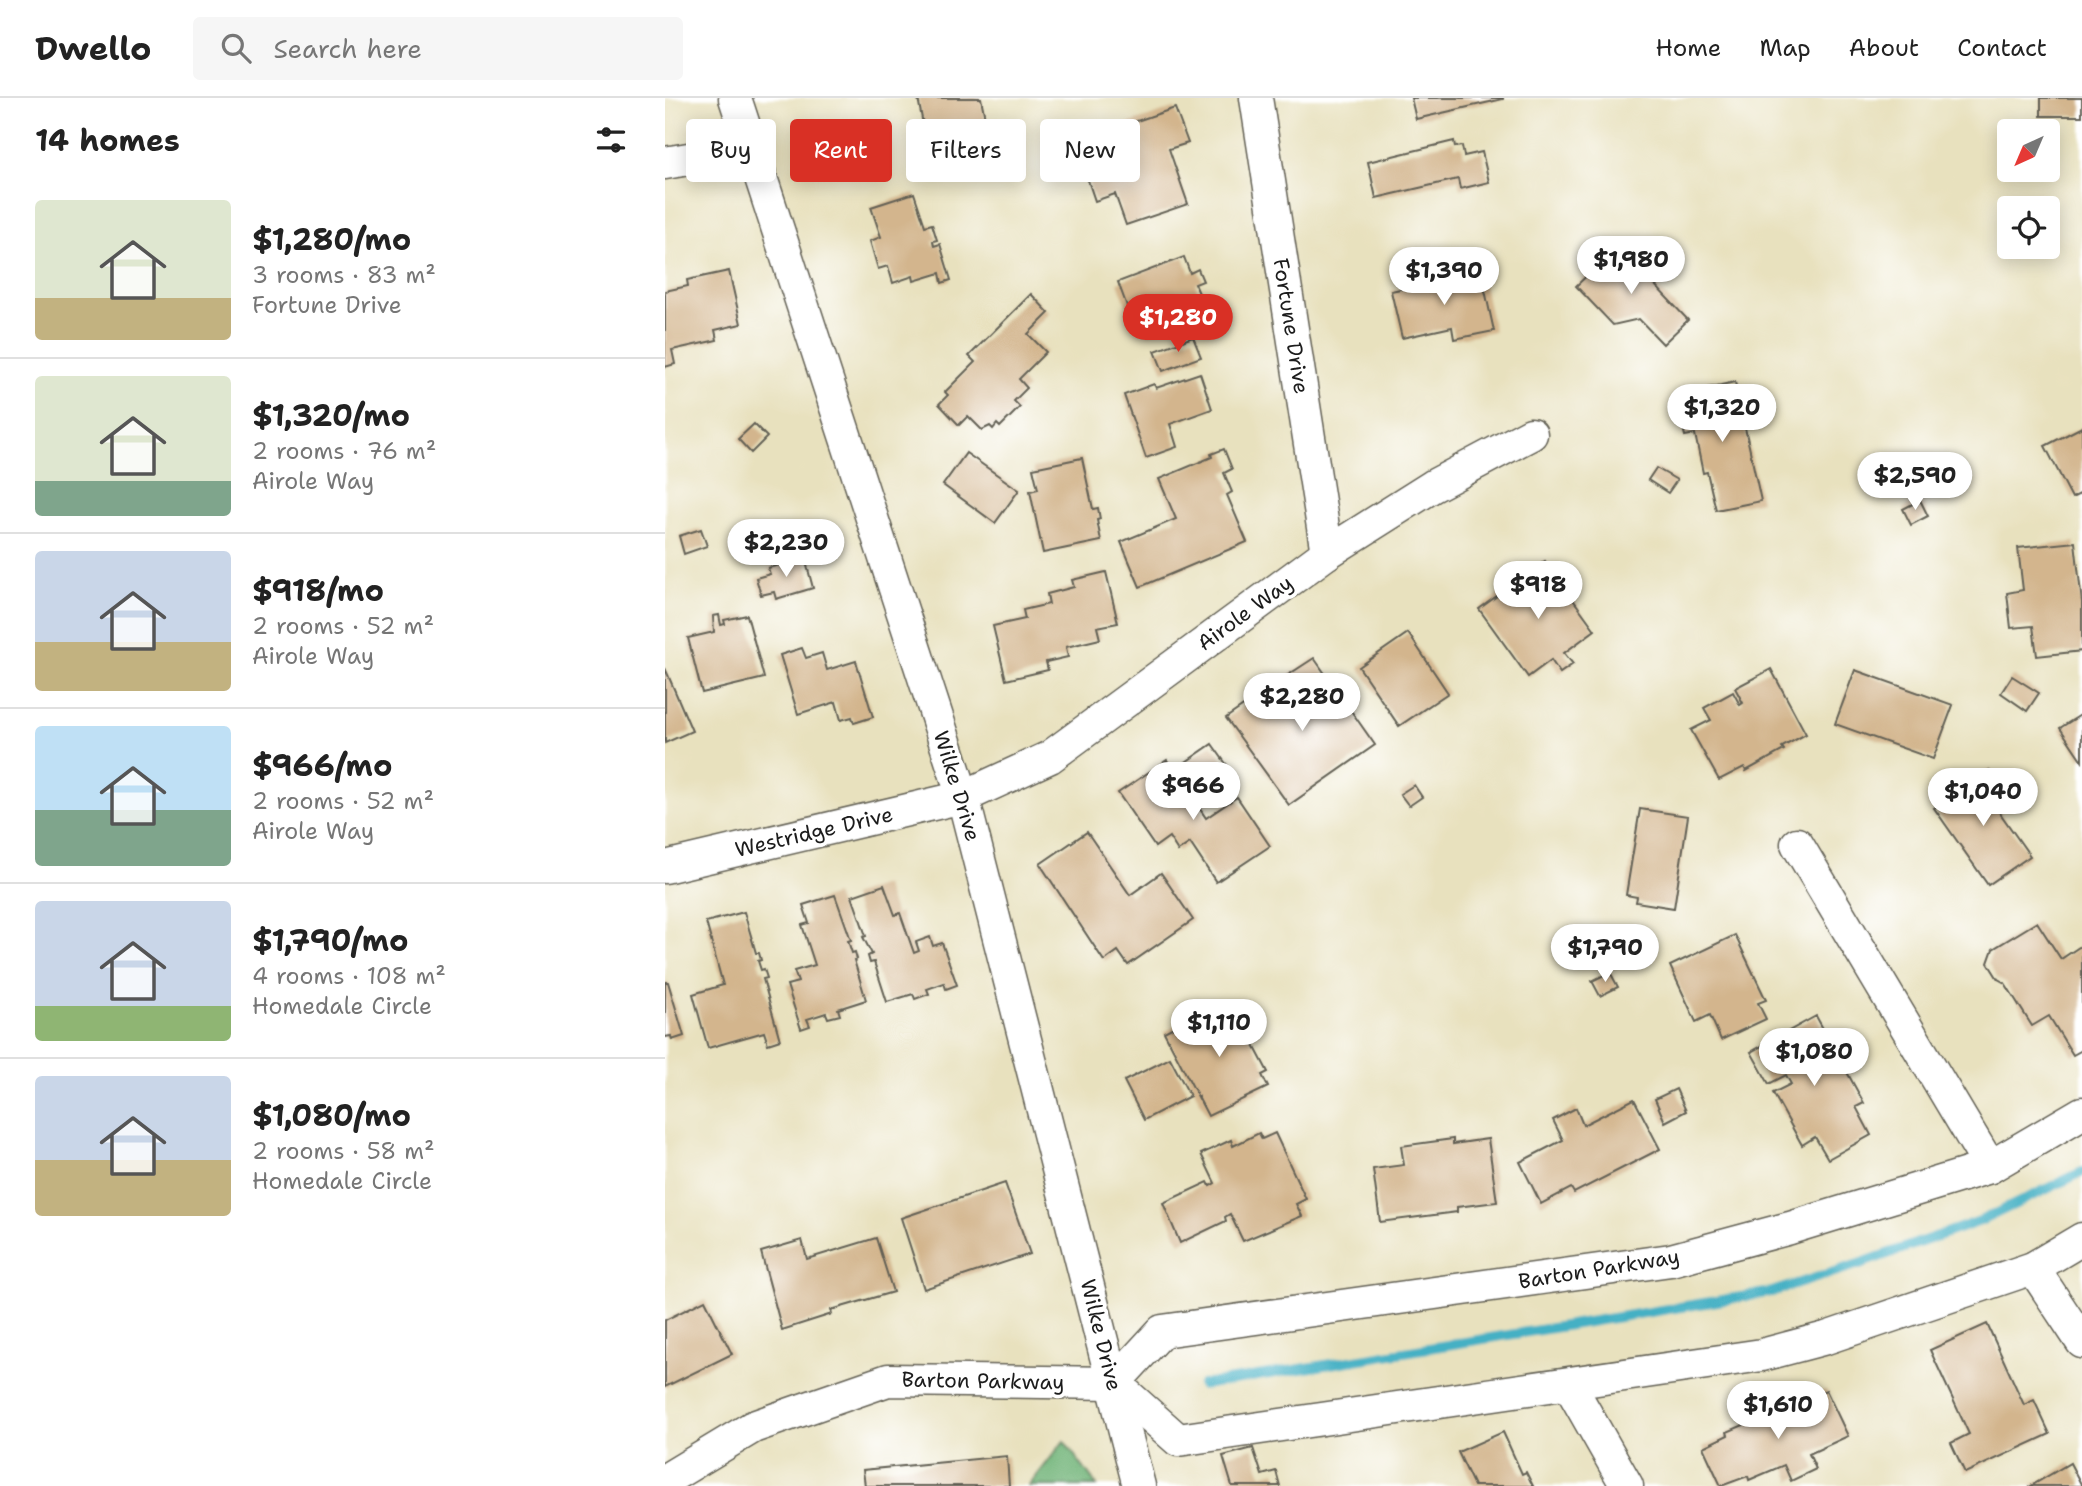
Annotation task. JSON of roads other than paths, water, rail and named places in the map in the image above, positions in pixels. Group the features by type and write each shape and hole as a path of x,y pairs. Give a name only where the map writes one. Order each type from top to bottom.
{"street":[{"name":"Wilke Drive","path":"735,98 743,119"},
{"name":"Fortune Drive","path":"1256,98 1327,553"},
{"path":"665,163 686,159"},
{"name":"Wilke Drive","path":"764,182 963,797 1139,1486"},
{"name":"Airole Way","path":"963,797 1050,757 1327,553 1433,486 1531,434"},
{"name":"Westridge Drive","path":"665,867 963,797"},
{"path":"1797,844 1990,1167"},
{"name":"Barton Parkway","path":"665,1480 753,1427 888,1380 1114,1382 1161,1331 1671,1260 1790,1228 1990,1167 2082,1113"},
{"path":"1114,1382 1178,1440 1569,1384 1762,1355 1826,1338 2032,1268 2082,1239"},
{"path":"2032,1268 2082,1342"},
{"path":"1569,1384 1627,1486"}],"waterway":[{"path":"1202,1385 1772,1292 1980,1221 2082,1172"}]}
